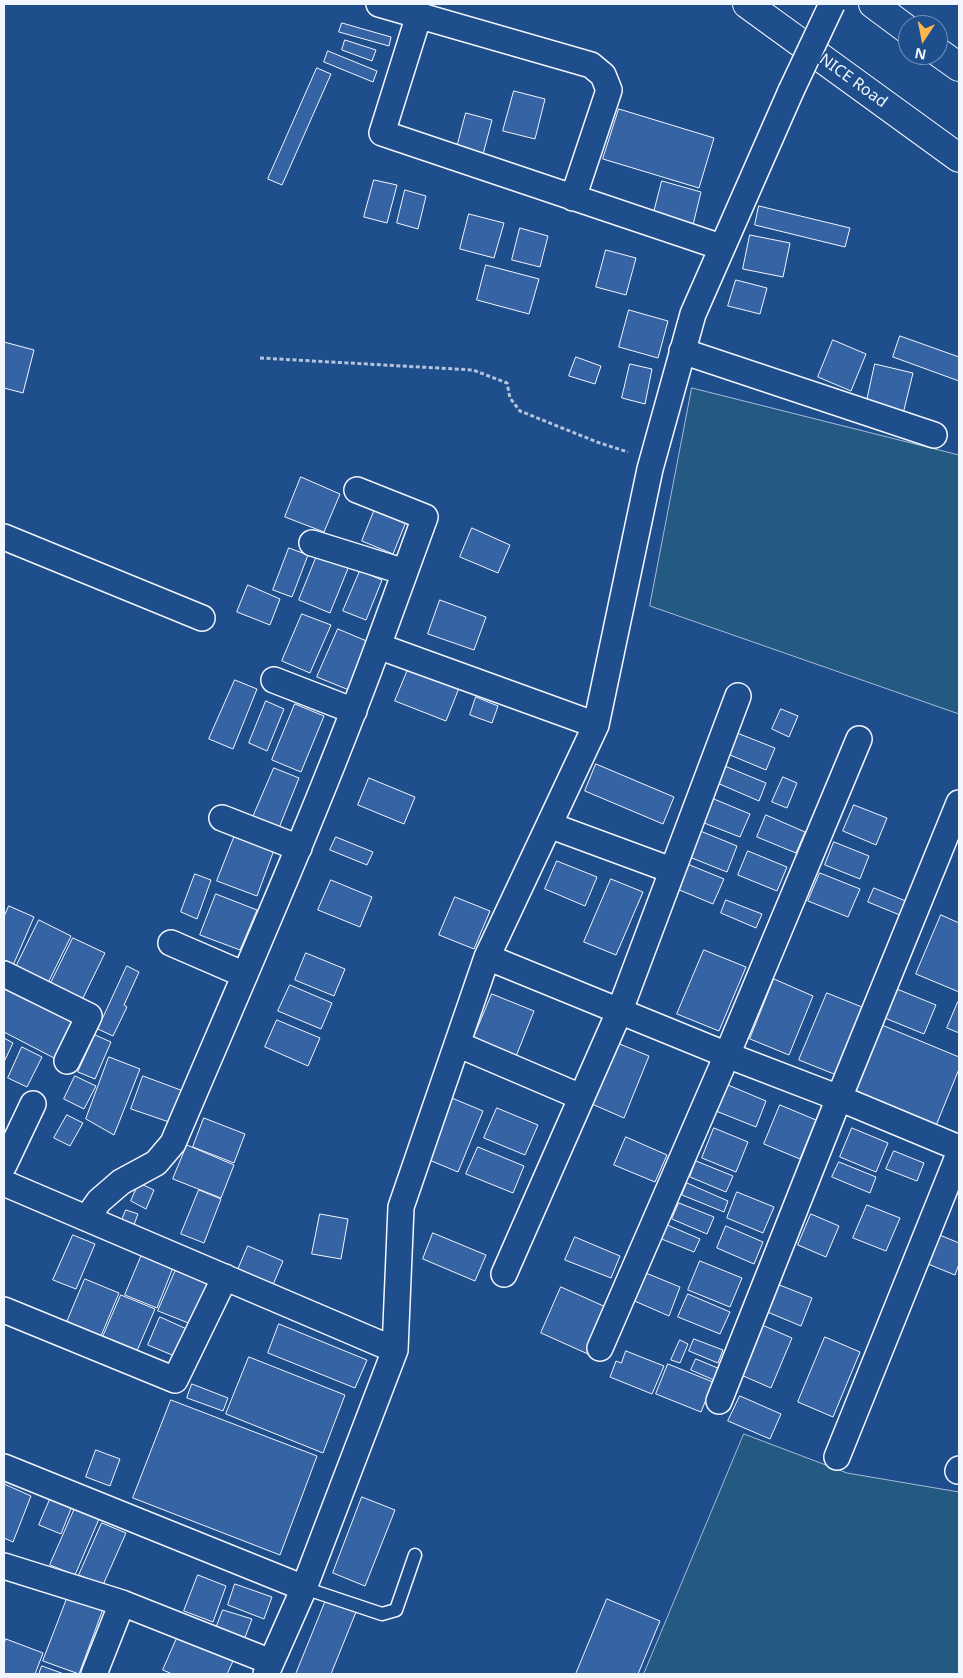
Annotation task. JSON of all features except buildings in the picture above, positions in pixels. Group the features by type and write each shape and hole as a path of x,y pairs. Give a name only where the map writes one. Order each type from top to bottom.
{"highway":[{"name":"NICE Road","path":"747,4 959,158"},
{"path":"873,4 898,23"},
{"path":"948,59 959,67"}],"street":[{"path":"379,4 591,65 603,75 609,90 573,198"},
{"path":"4,1566 122,1603 269,1668 304,1588 394,1350 401,1207 487,957 596,725 652,460 693,314 791,91 832,4"},
{"path":"419,15 382,133 721,248"},
{"path":"682,351 934,435"},
{"path":"87,1218 99,1201 121,1182 156,1162 173,1143 299,848 354,711 425,516 358,490"},
{"path":"4,537 202,618"},
{"path":"312,543 405,572"},
{"path":"378,646 596,725"},
{"path":"274,680 354,711"},
{"path":"504,1274 620,1010 671,870 738,696"},
{"path":"600,1348 727,1055 859,739"},
{"path":"719,1401 959,803"},
{"path":"222,818 299,848"},
{"path":"549,825 671,870"},
{"path":"171,943 245,975"},
{"path":"487,957 959,1148"},
{"path":"4,974 89,1016 67,1061"},
{"path":"457,1044 582,1097"},
{"path":"4,1165 33,1104"},
{"path":"837,1457 959,1154"},
{"path":"4,1184 394,1350"},
{"path":"4,1310 175,1380 225,1278"},
{"path":"4,1467 304,1588"},
{"path":"94,1674 122,1603"}],"lane":[{"path":"304,1588 382,1614 396,1610 415,1555"}],"path":[{"path":"260,358 473,370 507,383 510,398 520,411 597,442 652,460"}],"shaded area":[{"path":"692,388 959,455 959,714 650,606"},
{"path":"744,1434 847,1473 959,1492 959,1674 644,1674"}]}
